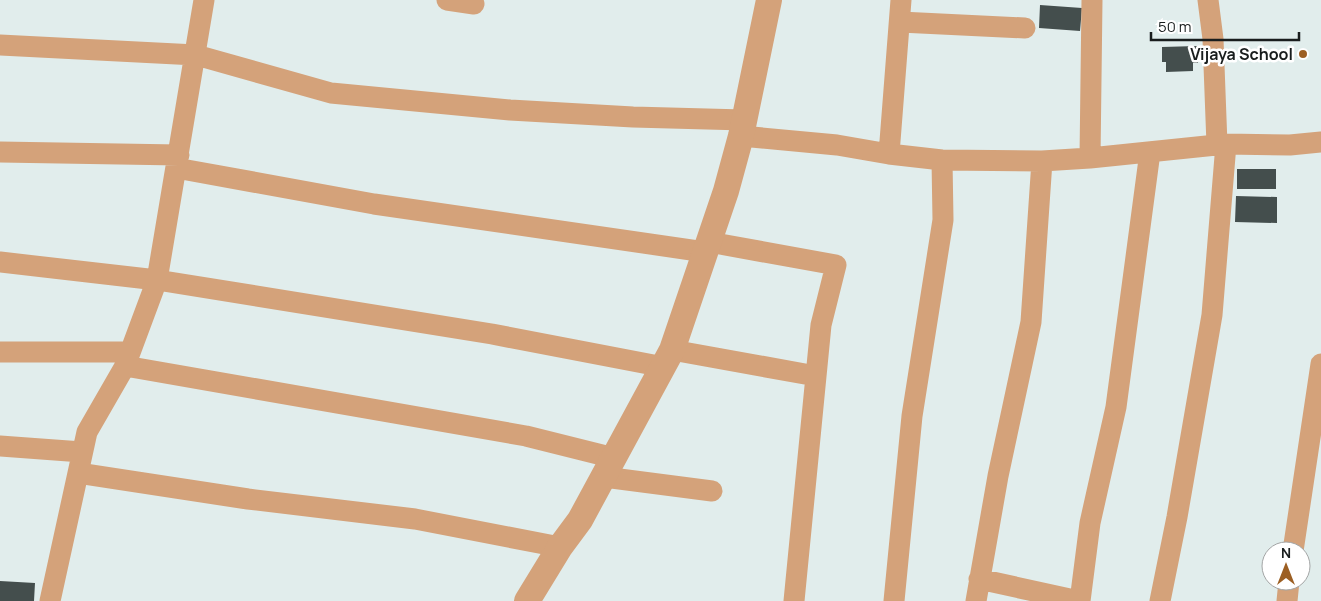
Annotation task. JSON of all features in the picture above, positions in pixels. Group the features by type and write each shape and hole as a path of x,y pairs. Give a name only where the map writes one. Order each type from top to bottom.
{"street":[{"path":"50,601 87,432 128,359 157,280 204,0"},
{"path":"447,0 474,4"},
{"path":"527,601 560,547 580,520 668,358 726,191 743,128 769,0"},
{"path":"889,154 901,0"},
{"path":"1090,158 1092,0"},
{"path":"1160,601 1177,517 1212,314 1222,144 1208,0"},
{"path":"900,22 1025,28"},
{"path":"0,45 196,55 332,93 510,110 633,117 743,128 889,154 942,160 1042,161 1090,158 1222,144 1290,145 1321,142"},
{"path":"0,152 178,161 374,204 836,265 821,325 794,601"},
{"path":"980,579 1080,601 1090,523 1116,407 1150,152"},
{"path":"894,601 912,416 942,220 942,160"},
{"path":"976,601 998,476 1031,322 1042,161"},
{"path":"0,262 157,280 492,334 816,376"},
{"path":"0,352 128,359 526,436 609,467 712,491"},
{"path":"1294,541 1321,364"},
{"path":"0,446 82,452"},
{"path":"78,473 248,499 415,519 560,547"}],"building":[{"path":"1040,5 1082,8 1080,31 1039,28"},
{"path":"1197,46 1198,63 1193,63 1193,71 1166,72 1166,62 1162,62 1162,47"},
{"path":"1237,169 1276,169 1276,189 1237,189"},
{"path":"1236,196 1277,197 1277,223 1235,222"},
{"path":"0,581 35,583 34,601 0,601"}],"place":[{"name":"Vijaya School","path":"1303,54"}]}
